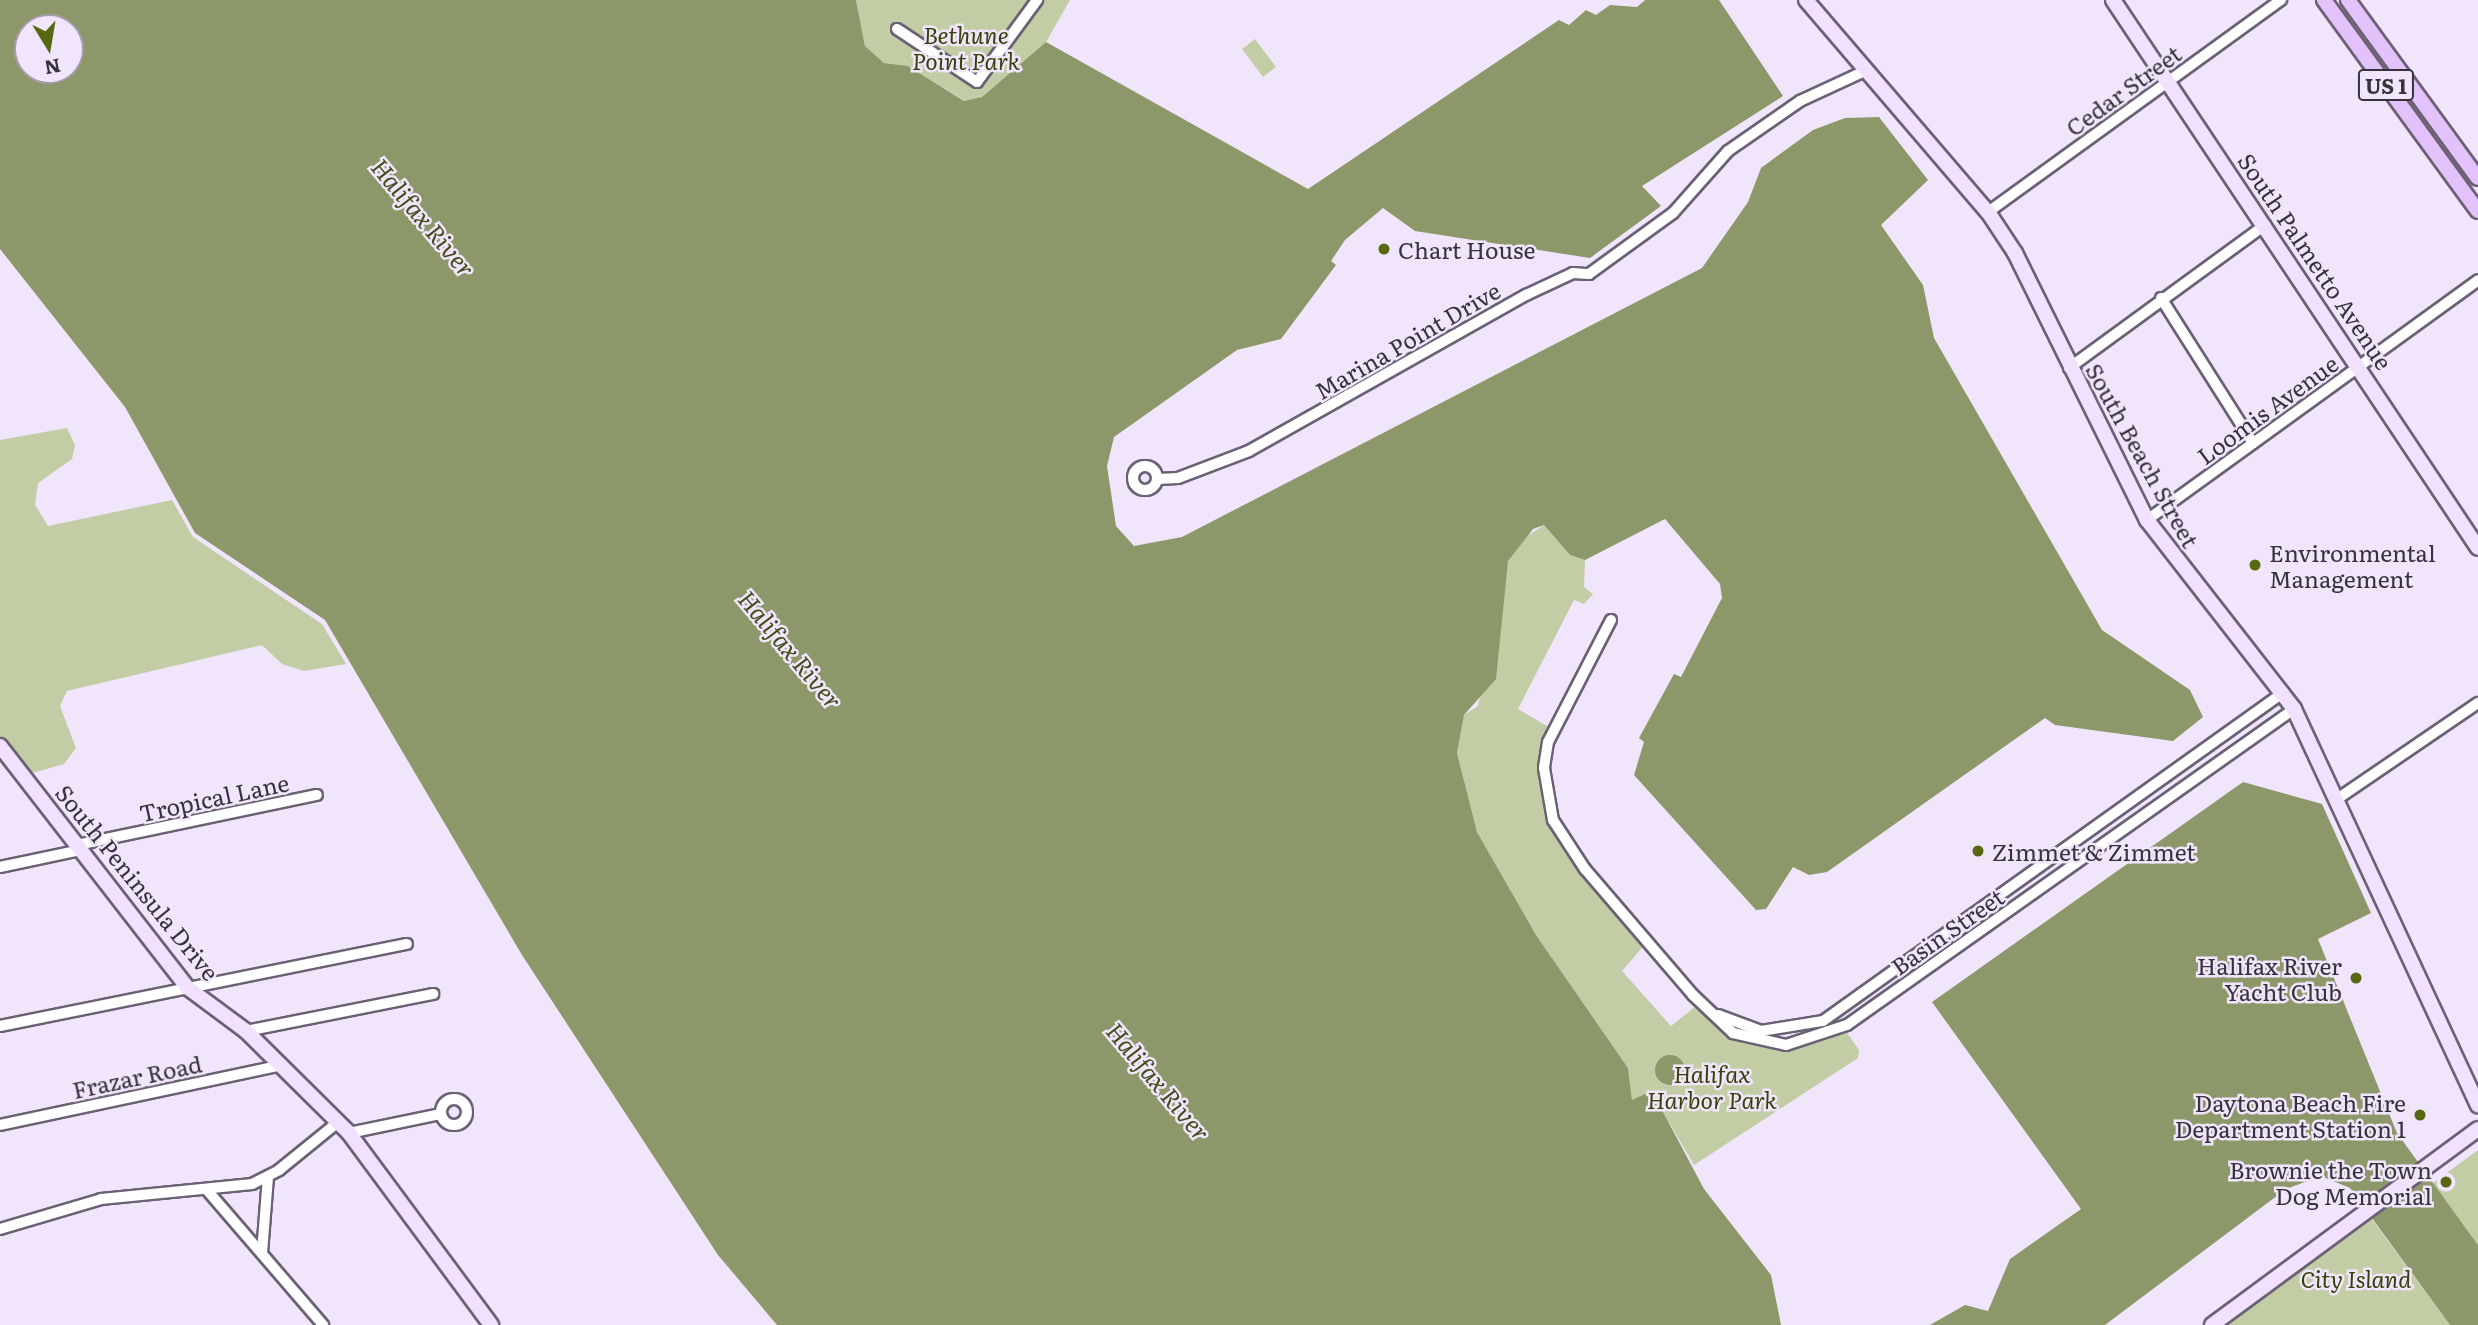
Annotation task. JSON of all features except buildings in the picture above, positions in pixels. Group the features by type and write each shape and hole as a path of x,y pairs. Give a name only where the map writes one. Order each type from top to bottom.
{"main road":[{"name":"US 1","path":"2324,0 2478,211"},
{"name":"US 1","path":"2348,1 2478,178"}],"street":[{"path":"897,29 977,82 1037,0"},
{"name":"South Beach Street","path":"1806,0 1865,72 1988,212 2147,520 2284,692 2340,797 2478,1105"},
{"name":"South Palmetto Avenue","path":"2113,0 2478,548"},
{"name":"Cedar Street","path":"1988,212 2281,0"},
{"name":"Marina Point Drive","path":"1158,479 1178,478 1249,451 1524,296 1573,273 1589,274 1673,213 1728,151 1800,101 1865,72"},
{"path":"2069,368 2161,298 2265,225"},
{"name":"Loomis Avenue","path":"2147,520 2478,280"},
{"path":"2161,298 2253,443"},
{"name":"Basin Street","path":"1611,620 1548,742 1544,768 1551,812 1571,852 1711,1012 1733,1033 1786,1045 1847,1026 2294,709"},
{"name":"Basin Street","path":"1711,1012 1761,1031 1784,1032 1838,1011 2284,692"},
{"path":"2340,797 2478,703"},
{"name":"South Peninsula Drive","path":"0,746 188,988 246,1031 349,1133 491,1325"},
{"path":"2145,793 2155,806"},
{"name":"Tropical Lane","path":"0,867 317,795"},
{"path":"2038,869 2048,883"},
{"path":"1989,904 1999,917"},
{"path":"0,1026 407,944"},
{"path":"1912,959 1922,972"},
{"path":"246,1031 433,994"},
{"path":"1838,1011 1847,1026"},
{"name":"Frazar Road","path":"0,1125 282,1065"},
{"path":"349,1133 441,1114"},
{"path":"0,1230 101,1199 207,1190 268,1177 338,1122"},
{"path":"2212,1325 2478,1129"},
{"path":"262,1253 268,1177"},
{"path":"207,1190 323,1325"}],"green space":[{"name":"Bethune Point Park","path":"856,0 1070,0 1046,42 982,97 965,101 908,66 884,63 865,46"},
{"path":"1255,39 1276,67 1263,77 1242,49"},
{"path":"67,428 75,445 72,459 38,483 35,505 48,526 172,500 193,537 322,624 346,664 304,671 282,664 262,645 67,691 60,706 76,748 64,764 29,774 0,737 0,440"},
{"name":"Halifax Harbor Park","path":"1544,525 1570,555 1585,560 1584,587 1593,594 1584,604 1574,600 1518,709 1554,730 1544,768 1564,843 1647,942 1622,971 1671,1026 1701,1002 1733,1033 1786,1045 1843,1027 1859,1050 1858,1058 1694,1165 1662,1110 1632,1100 1628,1068 1536,935 1477,832 1457,753 1464,715 1478,706 1508,561 1521,540"},
{"path":"2478,1150 2478,1245 2433,1183"},
{"name":"City Island","path":"2365,1210 2450,1325 2212,1325"}],"water":[{"name":"Halifax River","path":"0,0 856,0 865,46 884,63 908,66 964,101 982,97 1046,42 1308,189 1559,20 1569,25 1586,10 1596,15 1610,5 1637,7 1645,0 1719,0 1783,96 1642,186 1661,206 1590,258 1415,231 1383,208 1345,240 1331,261 1336,265 1281,339 1237,350 1114,437 1107,466 1116,526 1134,546 1182,537 1702,268 1748,202 1761,168 1813,130 1845,118 1879,117 1928,180 1881,225 1923,285 1934,338 2102,630 2190,690 2203,717 2173,741 2055,725 2045,718 1827,872 1809,875 1793,867 1766,909 1756,910 1634,775 1644,742 1639,738 1674,674 1681,677 1722,598 1720,584 1665,519 1585,560 1570,555 1544,525 1533,529 1508,561 1496,679 1464,715 1457,753 1477,832 1536,935 1628,1068 1632,1100 1645,1094 1662,1110 1704,1189 1771,1275 1781,1325 777,1325 718,1255 522,955 325,620 195,533 125,407 0,249"},
{"path":"2243,782 2322,804 2371,913 2318,939 2397,1133 2478,1245 2478,1325 2450,1325 2350,1188 2321,1176 2286,1189 2105,1325 1930,1325 1965,1305 1988,1311 2010,1259 2081,1209 1932,1002"},
{"path":"1670,1055 1676,1056 1684,1064 1684,1076 1676,1084 1670,1085 1664,1084 1656,1076 1655,1070 1656,1064 1664,1056"}],"place":[{"name":"Chart House","path":"1384,249"},
{"name":"Environmental Management","path":"2255,565"},
{"name":"Zimmet & Zimmet","path":"1978,851"},
{"name":"Halifax River Yacht Club","path":"2356,978"},
{"name":"Daytona Beach Fire Department Station 1","path":"2420,1115"},
{"name":"Brownie the Town Dog Memorial","path":"2446,1182"}]}
